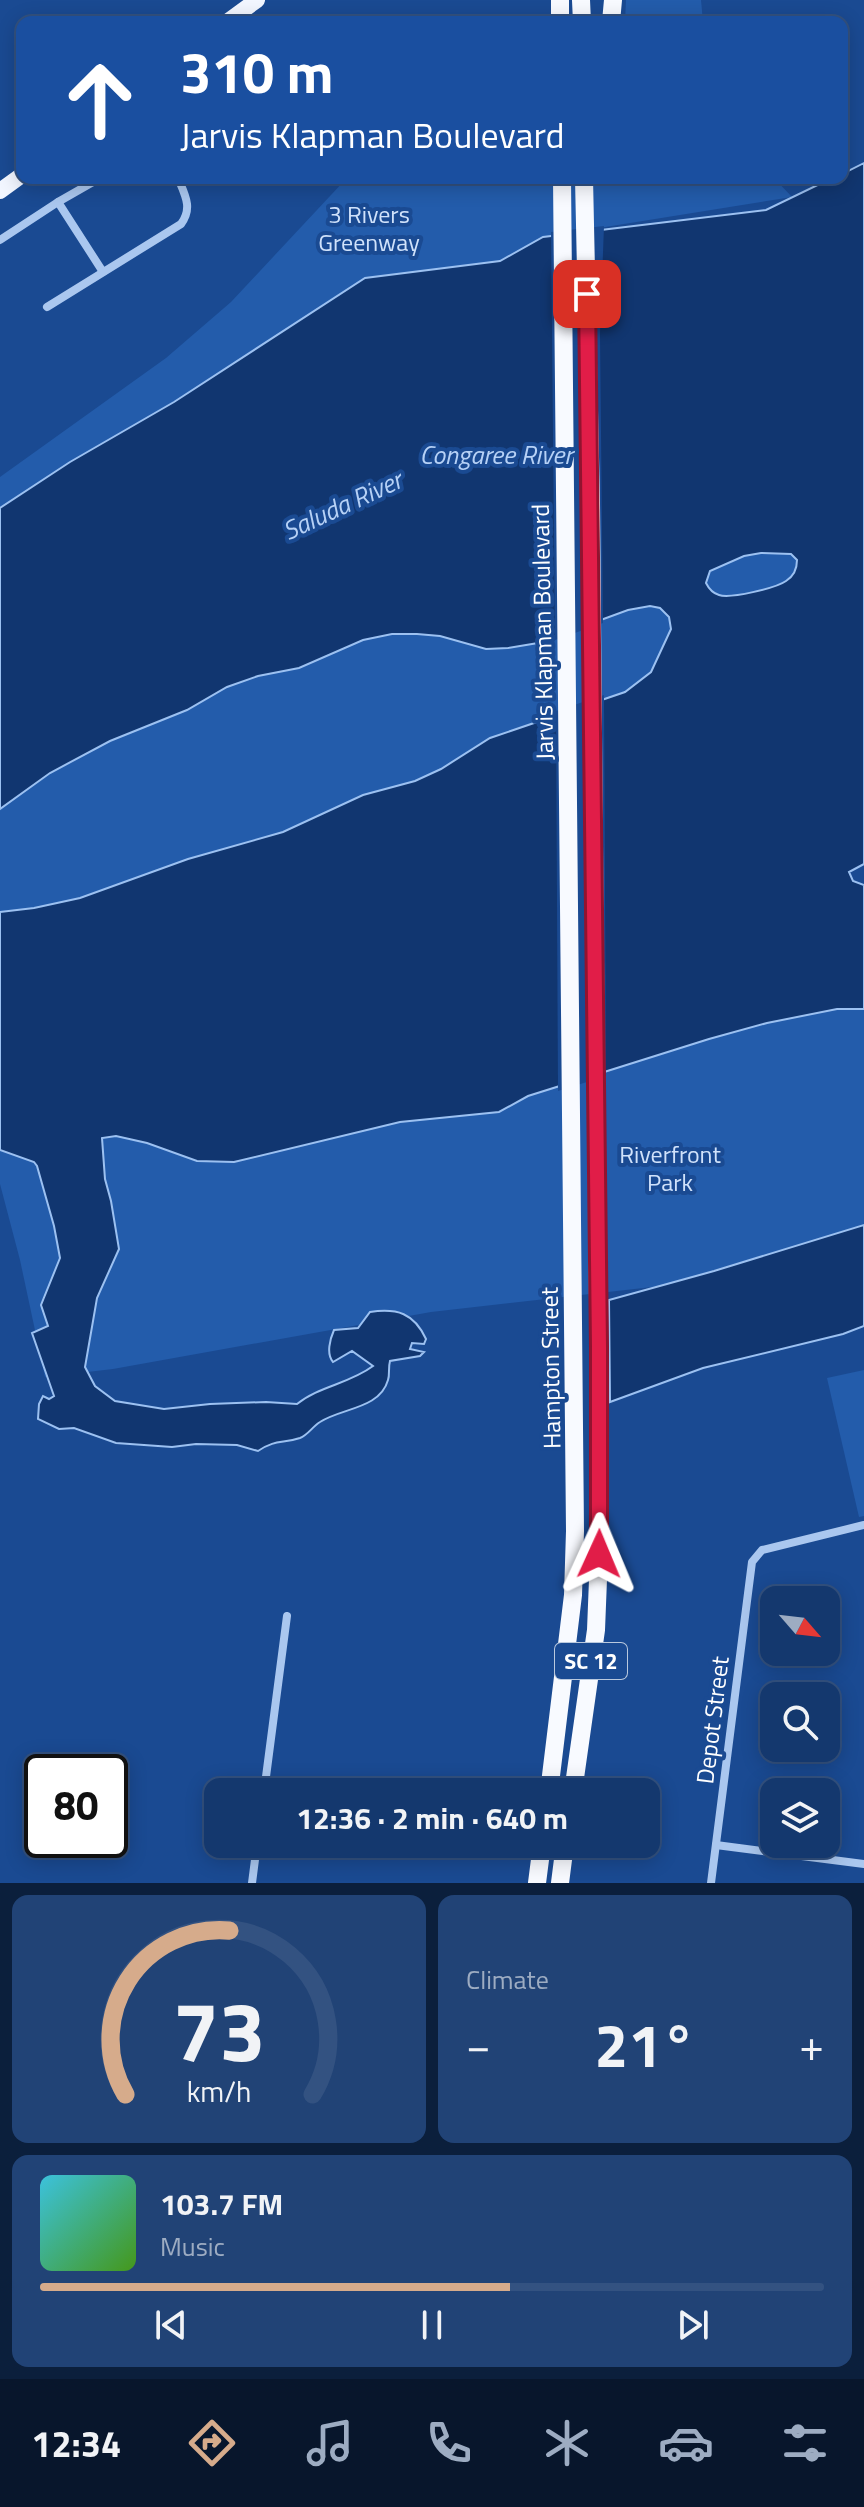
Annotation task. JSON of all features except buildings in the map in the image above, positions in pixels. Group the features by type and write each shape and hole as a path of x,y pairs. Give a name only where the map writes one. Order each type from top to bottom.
{"highway":[{"name":"Jarvis Klapman Boulevard","path":"562,184 569,941"},
{"name":"Jarvis Klapman Boulevard","path":"584,184 594,940"},
{"path":"587,294 596,184"},
{"name":"Hampton Street","path":"575,1778 596,1630 600,1529 594,940"},
{"name":"Hampton Street","path":"551,1778 573,1595 575,1531 569,941"},
{"path":"537,1883 540,1858"},
{"path":"560,1883 563,1858"}],"main road":[{"path":"235,16 257,0"}],"street":[{"path":"0,240 90,184"},
{"path":"47,307 181,224 186,218 188,201 181,184"},
{"path":"58,202 103,272"},
{"name":"Depot Street","path":"711,1883 752,1562 762,1550 864,1525"},
{"path":"266,1778 287,1616"},
{"path":"716,1845 864,1864"},
{"path":"252,1883 255,1858"}],"green space":[{"path":"626,0 701,0 702,16 625,16"},
{"name":"3 Rivers Greenway","path":"341,184 780,184 792,197 543,237 500,261 365,278 174,402 70,462 0,508 0,477 166,358 231,302"},
{"path":"791,554 797,560 793,575 781,584 742,594 725,596 710,589 706,582 710,571 744,556"},
{"path":"650,606 660,608 669,618 671,629 651,672 625,692 490,738 441,769 415,781 363,795 283,832 188,859 80,898 0,912 0,809 50,773 110,741 187,710 227,687 258,676 299,668 363,640 392,634 417,634 440,636 486,649 573,629 628,610"},
{"name":"Riverfront Park","path":"837,1009 864,1009 864,1225 661,1286 431,1312 113,1369 45,1377 0,1184 0,1150 34,1162 75,1141 116,1136 147,1143 197,1161 400,1122 499,1112 528,1096 709,1039"},
{"path":"864,1370 864,1516 859,1517 827,1378"}],"water":[{"name":"Congaree River","path":"864,163 864,864 849,872 853,881 864,885 864,1009 837,1009 709,1039 528,1096 499,1112 400,1122 234,1162 197,1161 147,1143 116,1136 102,1138 105,1179 119,1249 97,1298 85,1367 95,1386 115,1401 164,1409 210,1404 297,1404 373,1366 352,1351 333,1362 329,1351 334,1330 358,1328 370,1312 396,1312 410,1318 426,1339 424,1344 412,1343 410,1349 424,1352 420,1356 390,1361 389,1378 384,1390 369,1402 329,1417 300,1438 274,1443 258,1451 237,1445 172,1447 116,1443 74,1428 59,1429 38,1419 43,1396 49,1399 54,1396 32,1333 48,1326 41,1305 60,1258 37,1166 34,1162 0,1150 0,912 80,898 188,859 283,832 363,795 415,781 441,769 490,738 625,692 651,672 671,629 669,617 660,608 650,606 628,610 538,643 508,648 486,649 440,636 417,634 392,634 363,640 299,668 258,676 227,687 187,710 110,741 50,773 0,809 0,508 70,462 174,402 365,278 500,261 543,237 766,210 820,184 848,184 848,171","holes":["791,554 797,560 791,577 773,587 725,596 713,592 706,583 710,571 744,556"]},
{"path":"864,1225 864,1326 843,1334 703,1368 610,1402 609,1300"}],"pier":[{"path":"604,226 600,334 603,623 555,640 551,232"},
{"path":"604,695 606,1076 558,1091 556,711"}],"route":[{"path":"587,294 599,1554"}],"water label":[{"name":"Saluda River","path":"342,505"}]}
